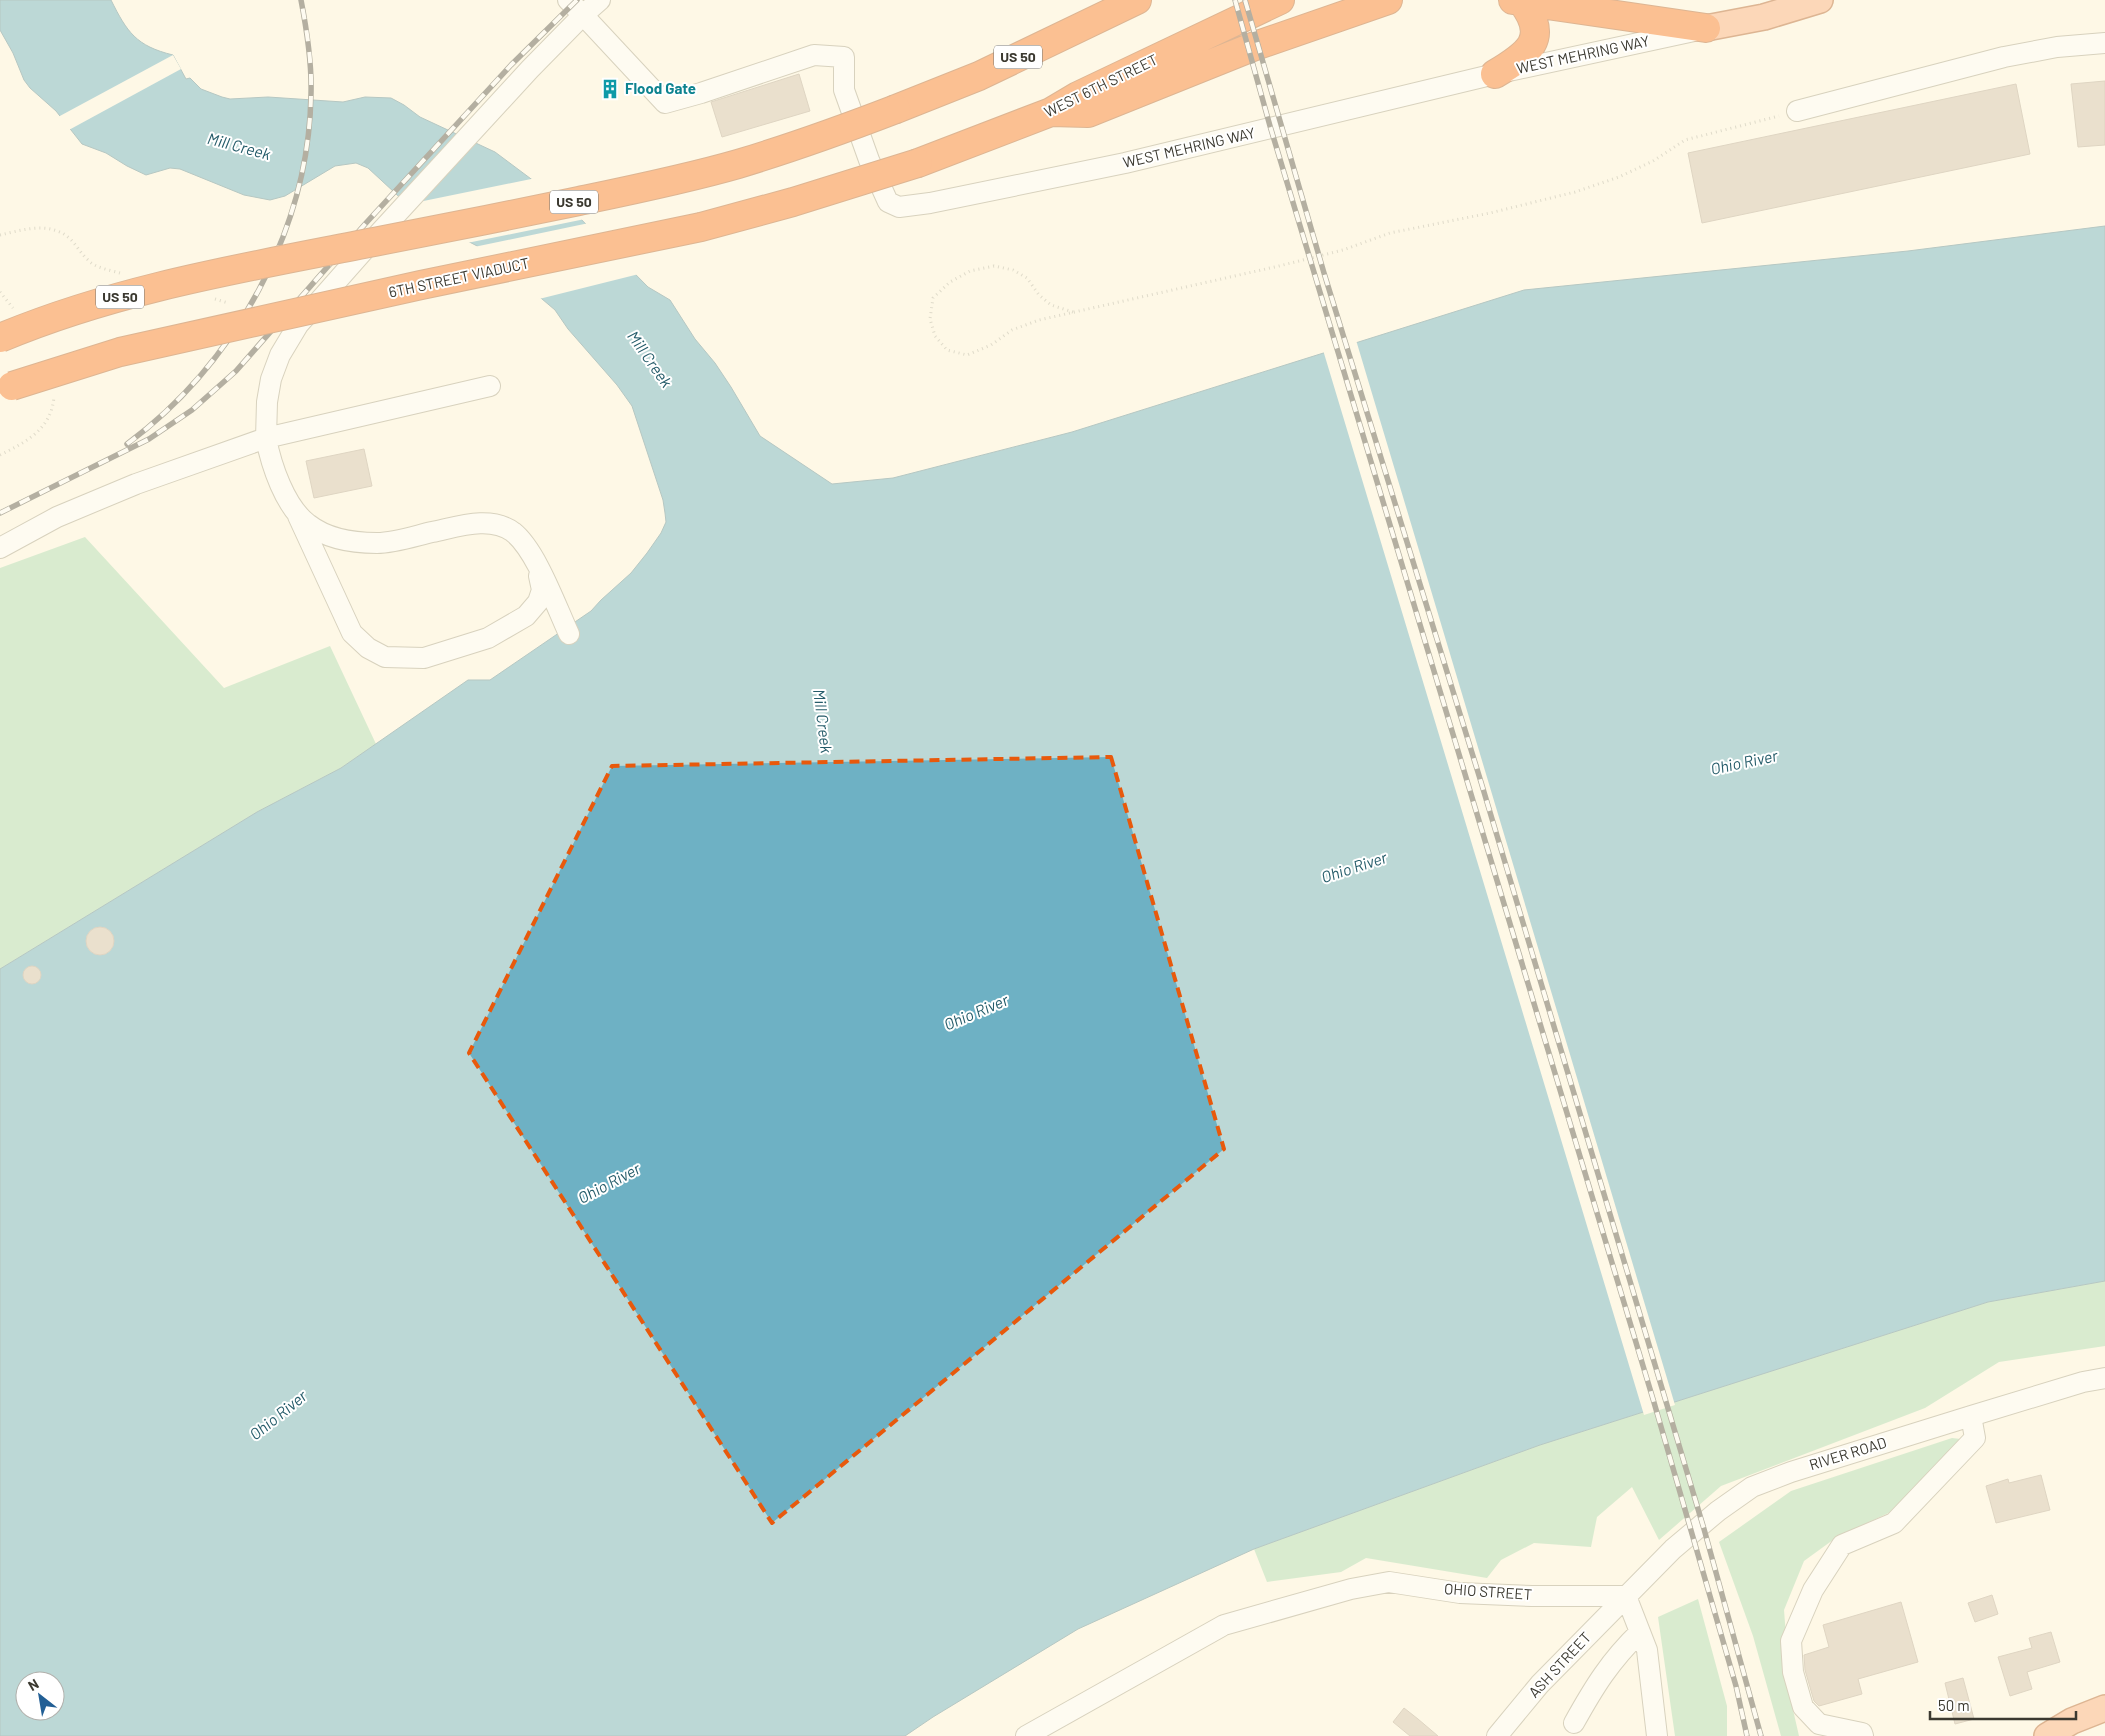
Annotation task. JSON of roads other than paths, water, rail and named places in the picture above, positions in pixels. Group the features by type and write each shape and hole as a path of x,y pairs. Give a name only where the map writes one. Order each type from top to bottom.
{"highway":[{"name":"US 50","path":"0,338 67,313 132,293 244,267 468,224 630,190 736,164 835,133 896,110 979,76 1137,0"},
{"name":"WEST 6TH STREET","path":"918,163 1051,112 1078,96 1280,0"},
{"path":"1051,112 1088,113 1255,46 1388,0"},
{"path":"1518,1 1706,28"},
{"path":"1495,74 1521,58 1529,50 1534,40 1535,24 1531,13 1518,1"},
{"name":"6TH STREET VIADUCT","path":"0,390 120,352 421,285 701,227 793,202 918,163"}],"main road":[{"name":"WEST MEHRING WAY","path":"1706,28 1764,17 1820,0"},
{"path":"2047,1736 2072,1721 2105,1708"}],"street":[{"path":"568,0 583,15"},
{"path":"537,566 542,590 538,602 526,616 488,638 424,658 385,657 368,648 352,633 273,468 266,438 267,402 271,379 280,355 298,325 381,231 530,69 600,0"},
{"path":"1614,0 1620,5 1651,20"},
{"name":"WEST MEHRING WAY","path":"583,15 665,103 701,93 814,55 844,57 844,90 851,112 888,202 899,207 930,203 1125,163 1495,74 1706,28"},
{"path":"1797,111 2004,56 2057,47 2105,43"},
{"path":"0,548 57,517 127,488 266,438 490,386"},
{"path":"295,511 308,524 327,535 354,542 378,543 472,523 497,525 512,531 525,545 537,566 570,634"},
{"name":"RIVER ROAD","path":"1626,1596 1673,1549 1718,1511 1752,1487 1791,1472 1971,1416 2082,1382 2105,1378"},
{"path":"1863,1736 1862,1732 1820,1724 1803,1706 1793,1672 1791,1641 1812,1590 1842,1545 1894,1524 1976,1438 1971,1416"},
{"name":"OHIO STREET","path":"1026,1736 1224,1625 1352,1589 1389,1582 1460,1593 1532,1596 1626,1596"},
{"path":"1626,1596 1646,1650 1657,1736"},
{"name":"ASH STREET","path":"1497,1736 1540,1684 1626,1596"},
{"path":"1574,1723 1615,1657 1640,1632"}],"water":[{"path":"0,0 111,0 122,21 134,36 150,47 173,55 186,79 190,78 201,89 230,99 268,97 343,102 365,97 391,98 420,117 495,152 570,208 648,287 670,300 695,339 715,363 731,387 760,436 832,484 893,478 1072,432 1524,290 1908,251 2105,226 2105,1281 1988,1302 1540,1445 1254,1549 1078,1629 905,1736 0,1736 0,969 257,812 341,768 468,680 490,680 591,611 631,573 661,533 666,522 663,500 632,406 617,385 568,329 555,310 483,249 421,217 368,168 356,163 335,166 285,196 270,200 244,195 180,169 170,168 146,175 106,153 82,144 56,111 30,88 24,80 13,53 0,30"}],"railway":[{"path":"127,444 166,412 201,375 232,334 259,290 280,243 297,195 307,145 311,70 301,0"},
{"path":"0,513 149,439 192,410 236,371 366,223 511,65 577,0"},
{"path":"1235,0 1270,126 1653,1399 1736,1686 1747,1736"},
{"path":"1245,0 1324,273 1481,782 1704,1529 1761,1736"}],"place":[{"name":"Flood Gate","path":"610,89"}],"water label":[{"name":"Mill Creek","path":"239,146"},
{"name":"Mill Creek","path":"650,359"},
{"name":"Mill Creek","path":"823,721"},
{"name":"Ohio River","path":"1744,762"},
{"name":"Ohio River","path":"1354,867"},
{"name":"Ohio River","path":"976,1012"},
{"name":"Ohio River","path":"609,1183"},
{"name":"Ohio River","path":"278,1415"}]}
